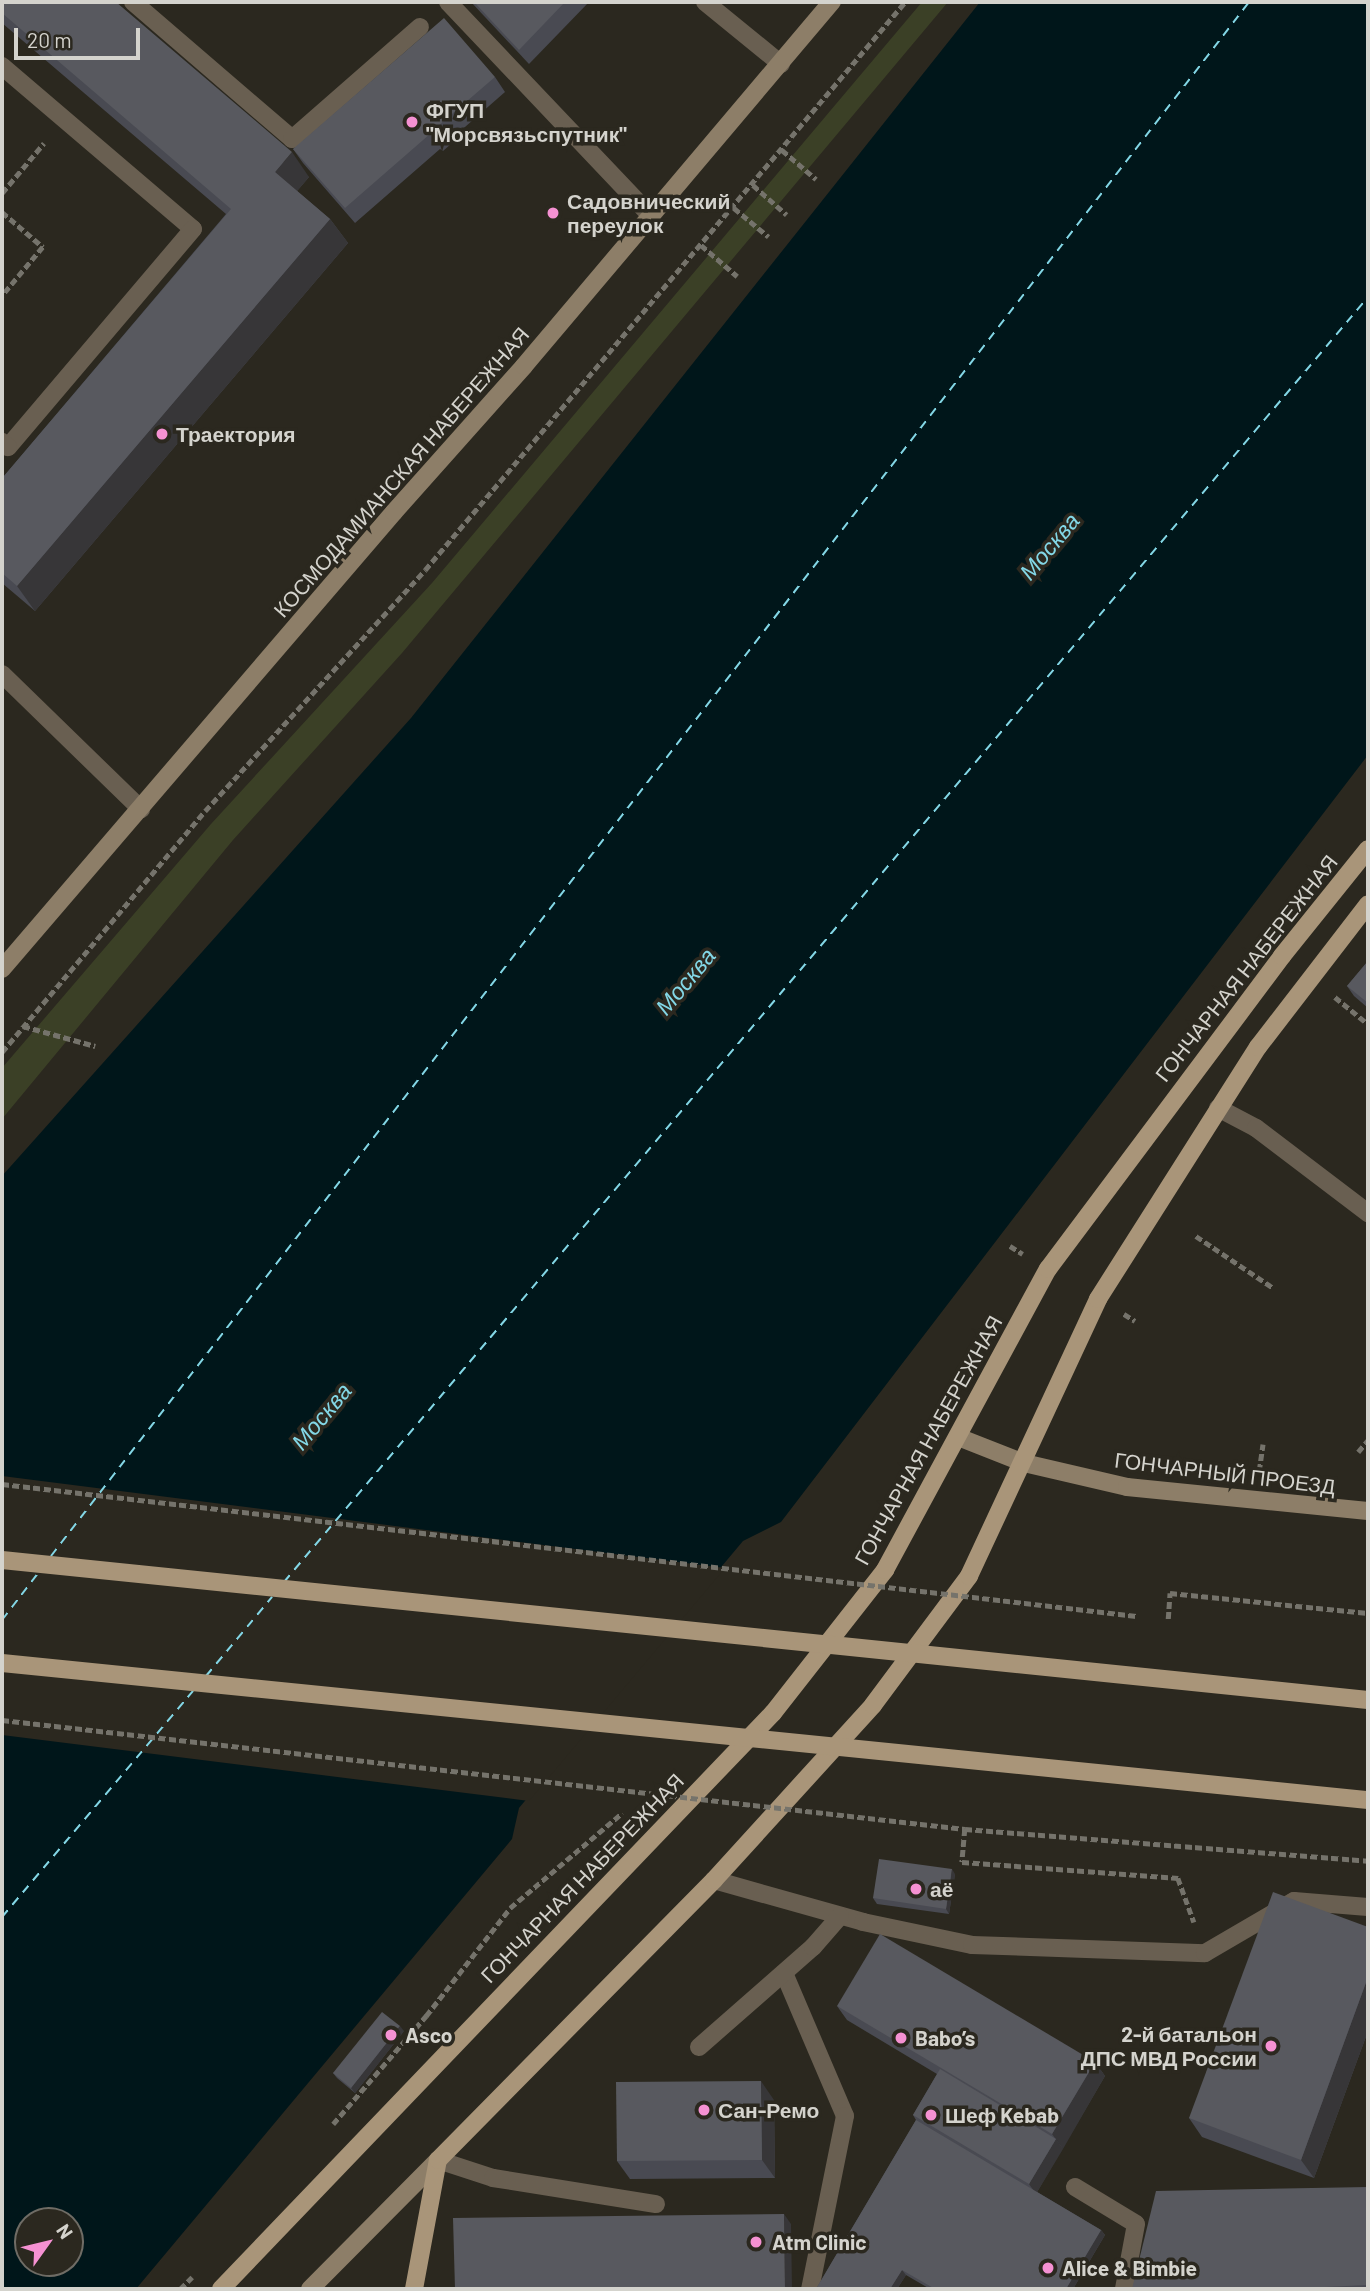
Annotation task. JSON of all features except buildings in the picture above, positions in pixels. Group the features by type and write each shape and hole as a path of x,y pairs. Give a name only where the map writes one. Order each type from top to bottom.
{"main road":[{"name":"КОСМОДАМИАНСКАЯ НАБЕРЕЖНАЯ","path":"2,970 652,217 832,2"},
{"name":"ГОНЧАРНАЯ НАБЕРЕЖНАЯ","path":"221,2289 773,1713 885,1570 1048,1269 1282,956 1368,849"},
{"path":"310,2289 714,1880 889,1684 969,1576 1024,1463 1098,1299 1258,1047 1368,904"},
{"name":"ГОНЧАРНЫЙ ПРОЕЗД","path":"958,1437 1024,1463 1127,1488 1368,1511"},
{"path":"2,1560 1368,1700"},
{"path":"2,1663 1368,1800"},
{"path":"414,2289 438,2160"}],"lane":[{"path":"133,2 292,139 421,27"},
{"path":"448,2 652,217"},
{"path":"705,2 781,64"},
{"path":"2,66 193,229 8,447 2,442"},
{"path":"2,674 141,809"},
{"path":"1218,1108 1256,1128 1368,1213"},
{"path":"714,1880 839,1916 972,1945 1205,1953 1294,1901 1368,1908"},
{"path":"699,2047 813,1947 839,1916"},
{"path":"783,1973 845,2116 810,2289"},
{"path":"438,2160 492,2178 656,2204"},
{"path":"1075,2187 1136,2224 1124,2289"}],"path":[{"path":"2,1052 205,811 425,570 734,208 905,2"},
{"path":"2,193 64,119"},
{"path":"782,150 816,179"},
{"path":"752,186 787,215"},
{"path":"734,208 769,237"},
{"path":"2,212 43,247 2,296"},
{"path":"701,245 737,276"},
{"path":"1335,997 1368,1024"},
{"path":"23,1026 95,1045"},
{"path":"1196,1236 1272,1287"},
{"path":"1010,1246 1023,1254"},
{"path":"1358,1452 1368,1440"},
{"path":"1258,1472 1263,1444"},
{"path":"2,1484 1136,1616"},
{"path":"1168,1619 1170,1593 1368,1613"},
{"path":"2,1720 965,1829 1368,1861"},
{"path":"325,2132 426,2016 510,1908 622,1813"},
{"path":"965,1829 962,1862 1178,1878 1205,1953"},
{"path":"180,2289 198,2270"}],"green space":[{"path":"922,2 948,2 402,653 233,840 2,1119 2,1068 211,824 432,583"}],"water":[{"name":"Москва","path":"980,2 1368,2 1368,755 781,1522 743,1541 519,1808 512,1839 136,2289 2,2289 2,1176 411,718"}],"pier":[{"path":"2,1476 725,1568 529,1801 2,1735"}],"ferry route":[{"path":"51,1556 1249,2"},
{"path":"284,1582 1368,297"},
{"path":"2,1620 39,1572"},
{"path":"206,1676 272,1597"},
{"path":"2,1917 193,1691"}],"place":[{"name":"ФГУП \"Морсвязьспутник\"","path":"412,122"},
{"name":"Садовнический переулок","path":"553,213"},
{"name":"Траектория","path":"162,434"},
{"name":"аё","path":"916,1889"},
{"name":"Asco","path":"391,2035"},
{"name":"Babo’s","path":"901,2038"},
{"name":"2-й батальон ДПС МВД России","path":"1271,2046"},
{"name":"Сан-Ремо","path":"704,2110"},
{"name":"Шеф Kebab","path":"931,2115"},
{"name":"Atm Clinic","path":"756,2242"},
{"name":"Alice & Bimbie","path":"1048,2268"}]}
